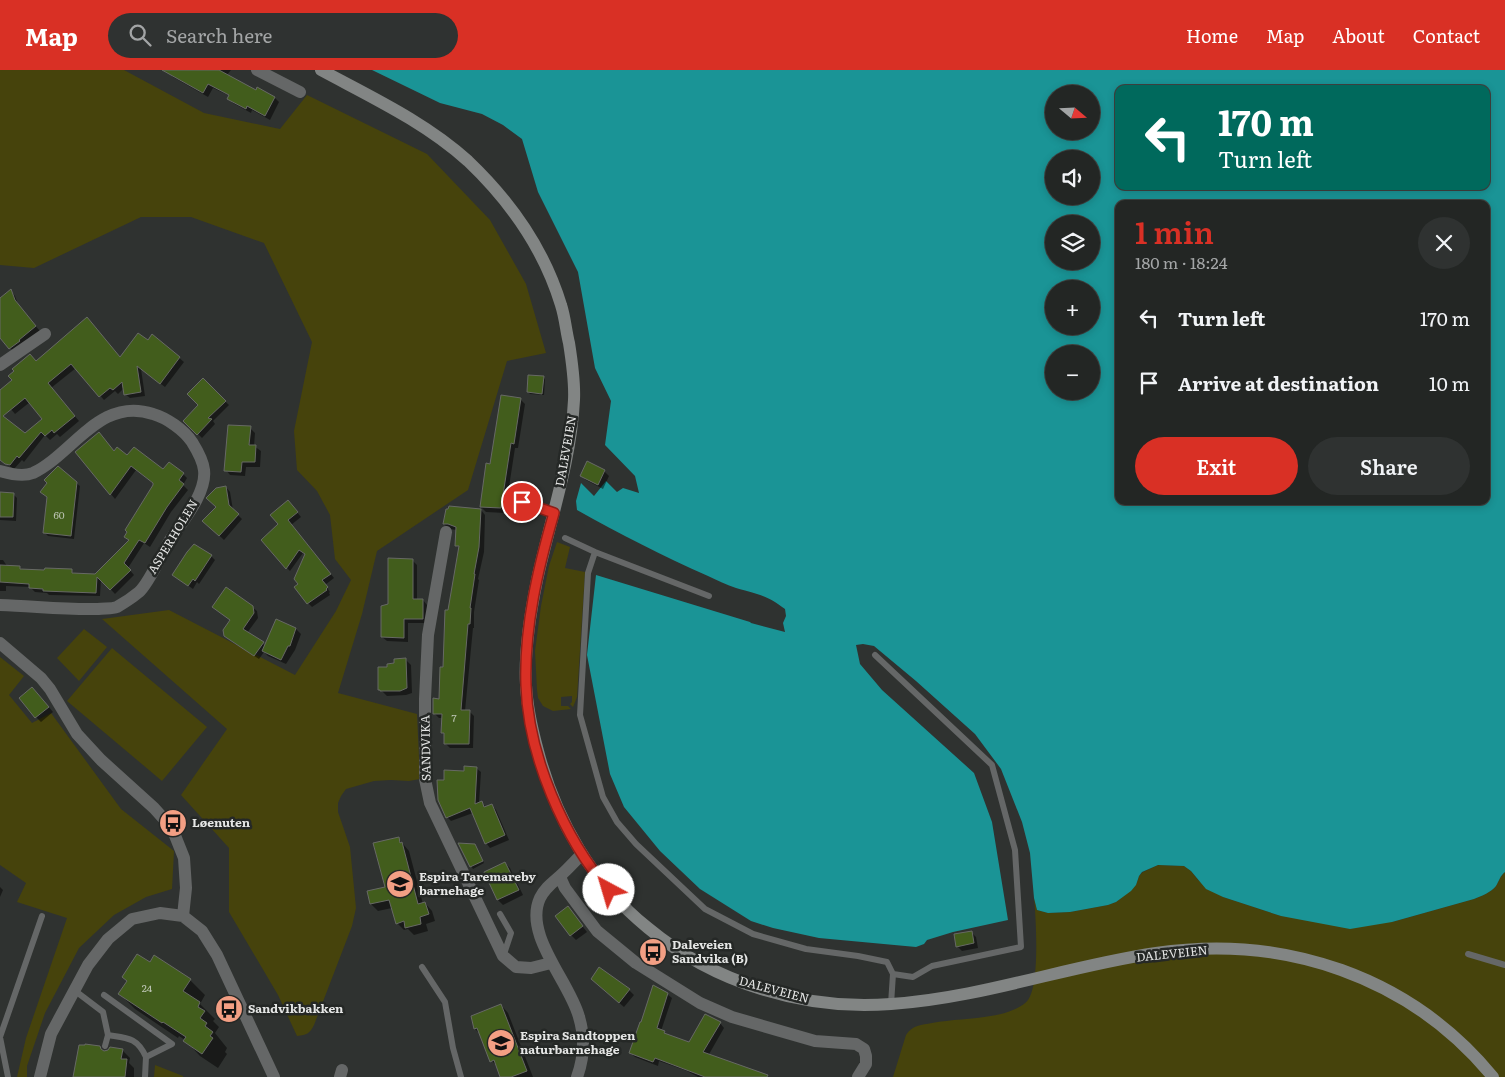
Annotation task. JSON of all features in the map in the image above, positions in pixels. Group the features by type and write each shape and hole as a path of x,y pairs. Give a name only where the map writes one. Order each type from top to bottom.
{"main road":[{"name":"DALEVEIEN","path":"321,70 385,104 436,135 466,160 492,186 521,221 544,259 562,308 572,360 575,395 564,472 531,610 526,686 530,724 543,770 559,813 582,854 604,884 645,927 672,947 713,971 750,986 817,1002 854,1005 891,1004 945,997 1158,952 1200,950 1270,952 1324,964 1397,994 1419,1008 1459,1040 1493,1077"}],"street":[{"path":"257,70 300,92"},
{"path":"0,365 45,334"},
{"name":"ASPERHOLEN","path":"0,472 16,475 32,474 50,462 73,441 104,418 115,414 141,411 155,414 182,431 197,450 204,470 203,483 188,515 140,591 115,608 82,609 0,605"},
{"name":"SANDVIKA","path":"446,532 428,635 425,699 425,779 430,803 503,956"},
{"path":"0,643 41,678 50,689 77,734 101,760 154,808 172,828 184,858 186,888 183,916"},
{"path":"577,1077 581,1066 583,1041 579,1017 570,993 551,963 540,940 537,912 539,899 547,887 560,877 582,854"},
{"path":"560,877 565,888 596,931 636,963 700,1003 732,1017 815,1041 856,1044 864,1049 866,1056 866,1064 858,1077"},
{"path":"40,1077 51,1034 88,965 108,939 132,919 160,913 183,916 202,931 217,955 274,1077"},
{"path":"503,956 516,967 531,968 551,963"}],"lane":[{"path":"522,502 554,513"},
{"path":"565,538 595,552 709,596"},
{"path":"595,552 588,573 580,714 603,797 617,822 636,844 705,909 753,934 806,949 887,962 892,974 891,1004"},
{"path":"875,655 992,765 1015,850 1021,947 932,966 913,977 892,974"},
{"path":"500,914 511,933 503,956"},
{"path":"8,1077 0,1037 42,916"},
{"path":"1468,954 1505,965"},
{"path":"422,967 445,1002 460,1077"},
{"path":"74,990 103,1012 108,1036 104,1046"},
{"path":"104,995 172,1044 146,1056"},
{"path":"108,1036 126,1037 138,1043 146,1056 145,1077"}],"shaded area":[{"path":"0,70 124,70 204,113 280,129 307,95 427,154 490,220 526,284 546,353 507,361 468,490 377,551 362,614 338,693 417,714 420,779 409,781 374,781 346,789 341,796 338,803 338,812 350,847 356,908 352,926 314,1025 310,1032 303,1035 297,1036 278,995 229,912 229,848 181,795 227,729 102,619 169,610 295,675 336,611 351,580 335,559 330,515 317,491 297,470 294,431 312,342 264,243 191,217 141,217 34,268 0,265"},
{"path":"557,542 570,547 565,568 585,572 577,697 573,707 570,704 572,696 561,697 561,706 568,706 571,709 553,711 543,706 538,698 535,651 549,566"},
{"path":"84,629 107,647 79,681 57,658"},
{"path":"112,648 207,727 162,781 67,701"},
{"path":"0,657 24,676 9,695 32,723 51,713 121,809 174,851 172,889 146,897 114,915 79,948 45,1013 27,1066 27,1077 17,1077 26,1038 67,918 17,902 26,883 0,865"},
{"path":"1158,865 1184,866 1198,880 1223,897 1281,916 1392,922 1480,897 1496,886 1505,872 1505,1077 893,1077 906,1035 914,1027 1001,1014 1012,1011 1026,1003 1032,992 1036,966 1034,898 1037,910 1048,913 1070,912 1108,905 1116,902 1136,885 1139,876 1143,872"},
{"path":"155,1065 183,1076 183,1077 154,1077"}],"water":[{"path":"372,70 1505,70 1505,872 1496,886 1489,892 1474,899 1392,922 1350,929 1281,916 1223,897 1206,889 1191,871 1184,866 1158,865 1142,872 1131,891 1116,902 1108,905 1070,912 1048,913 1037,910 1034,898 1030,853 1022,822 1001,769 975,734 874,646 863,644 856,645 860,664 882,690 974,773 992,822 1008,920 953,932 927,940 924,944 916,947 819,938 751,921 700,889 660,851 624,807 610,774 587,655 596,575 785,632 783,623 786,616 785,609 767,598 736,588 675,561 577,510 576,501 581,483 594,496 606,481 617,492 623,488 639,493 635,476 605,445 611,401 595,368 578,272 538,192 522,139 503,125 482,114 440,103"}],"building":[{"path":"162,70 219,70 256,90 257,87 275,97 265,116 247,106 246,109 227,99 229,95 208,84 203,93"},
{"path":"11,289 15,300 36,326 9,349 0,338 0,298"},
{"path":"87,317 120,357 138,333 148,340 152,334 180,357 160,384 137,366 141,392 124,395 122,382 113,390 110,388 99,397 71,364 48,383 75,416 54,433 52,430 45,436 41,432 19,458 17,456 10,465 5,464 0,460 0,390 12,380 8,376 14,371 12,369 30,354 36,361","holes":["25,398 42,419 25,433 3,416"]},
{"path":"528,375 544,376 542,394 527,392"},
{"path":"203,378 226,401 208,418 212,419 197,435 183,421 198,405 187,394"},
{"path":"501,395 521,398 514,444 511,443 501,508 480,507 486,463 490,464"},
{"path":"228,425 251,426 249,445 256,445 255,462 242,462 241,472 224,471"},
{"path":"99,432 114,451 117,447 127,455 134,447 163,469 169,462 184,473 179,480 184,484 145,543 139,540 124,563 131,570 110,590 97,577 96,593 43,591 43,589 29,588 29,584 0,582 0,565 20,566 20,569 72,569 72,573 95,574 129,540 124,537 127,532 125,530 153,483 131,466 110,495 75,452"},
{"path":"587,461 605,470 598,485 580,476"},
{"path":"58,466 77,482 71,536 43,533 47,497 40,492 47,483 44,480"},
{"path":"226,486 229,505 239,514 219,536 202,521 216,507 206,498 216,488"},
{"path":"0,492 14,493 13,517 0,517"},
{"path":"288,500 298,512 288,520 331,574 322,580 328,587 327,590 307,604 294,587 298,584 294,579 305,554 299,550 286,569 261,540 278,524 270,515"},
{"path":"449,506 481,509 479,547 470,608 470,624 468,624 461,710 470,710 469,744 444,744 444,733 441,733 442,714 433,714 433,698 439,699 440,667 443,667 445,610 448,610 459,546 455,546 456,527 443,524 446,509"},
{"path":"194,544 212,555 195,581 193,579 188,586 172,575"},
{"path":"388,558 413,559 413,599 423,599 423,619 404,619 404,638 381,637 381,606 388,604"},
{"path":"226,587 253,606 254,613 243,629 264,642 254,656 224,636 223,630 230,620 212,607"},
{"path":"276,619 296,628 290,646 288,646 281,660 262,651"},
{"path":"406,658 407,688 400,691 378,690 378,667 387,667 387,664 394,663 394,659"},
{"path":"32,687 49,707 35,718 19,698"},
{"path":"464,766 477,767 475,804 482,801 484,807 492,804 505,835 485,844 470,808 446,818 438,800 437,780 444,780 444,770 464,771"},
{"path":"399,837 400,843 402,842 418,904 425,902 429,914 420,917 421,924 405,928 404,921 396,924 389,900 370,904 367,891 385,887 373,843"},
{"path":"458,843 475,844 483,861 470,867"},
{"path":"505,862 519,890 497,900 484,872"},
{"path":"568,906 583,926 570,936 555,916"},
{"path":"972,931 974,943 956,947 954,934"},
{"path":"137,954 150,962 154,955 191,979 183,991 200,1002 198,1007 205,1011 200,1018 207,1023 205,1026 213,1032 210,1036 213,1038 202,1054 183,1041 186,1037 118,994 127,981 122,977"},
{"path":"599,967 630,989 619,1003 591,979"},
{"path":"653,985 668,993 657,1028 665,1031 664,1033 689,1042 705,1014 721,1022 703,1052 768,1075 767,1077 705,1077 655,1058 653,1062 629,1053"},
{"path":"501,1004 527,1071 511,1077 500,1077 494,1060 490,1062 477,1028 474,1029 471,1016"},
{"path":"79,1045 100,1046 104,1051 110,1047 123,1049 121,1059 127,1059 125,1077 73,1077"}],"place":[{"name":"Løenuten","path":"173,823"},
{"name":"Espira Taremareby barnehage","path":"400,884"},
{"name":"Daleveien Sandvika (B)","path":"653,952"},
{"name":"Sandvikbakken","path":"229,1009"},
{"name":"Espira Sandtoppen naturbarnehage","path":"501,1043"}],"route":[{"path":"522,502 554,513 531,610 526,686 530,724 543,770 559,813 582,854 609,890"}]}
